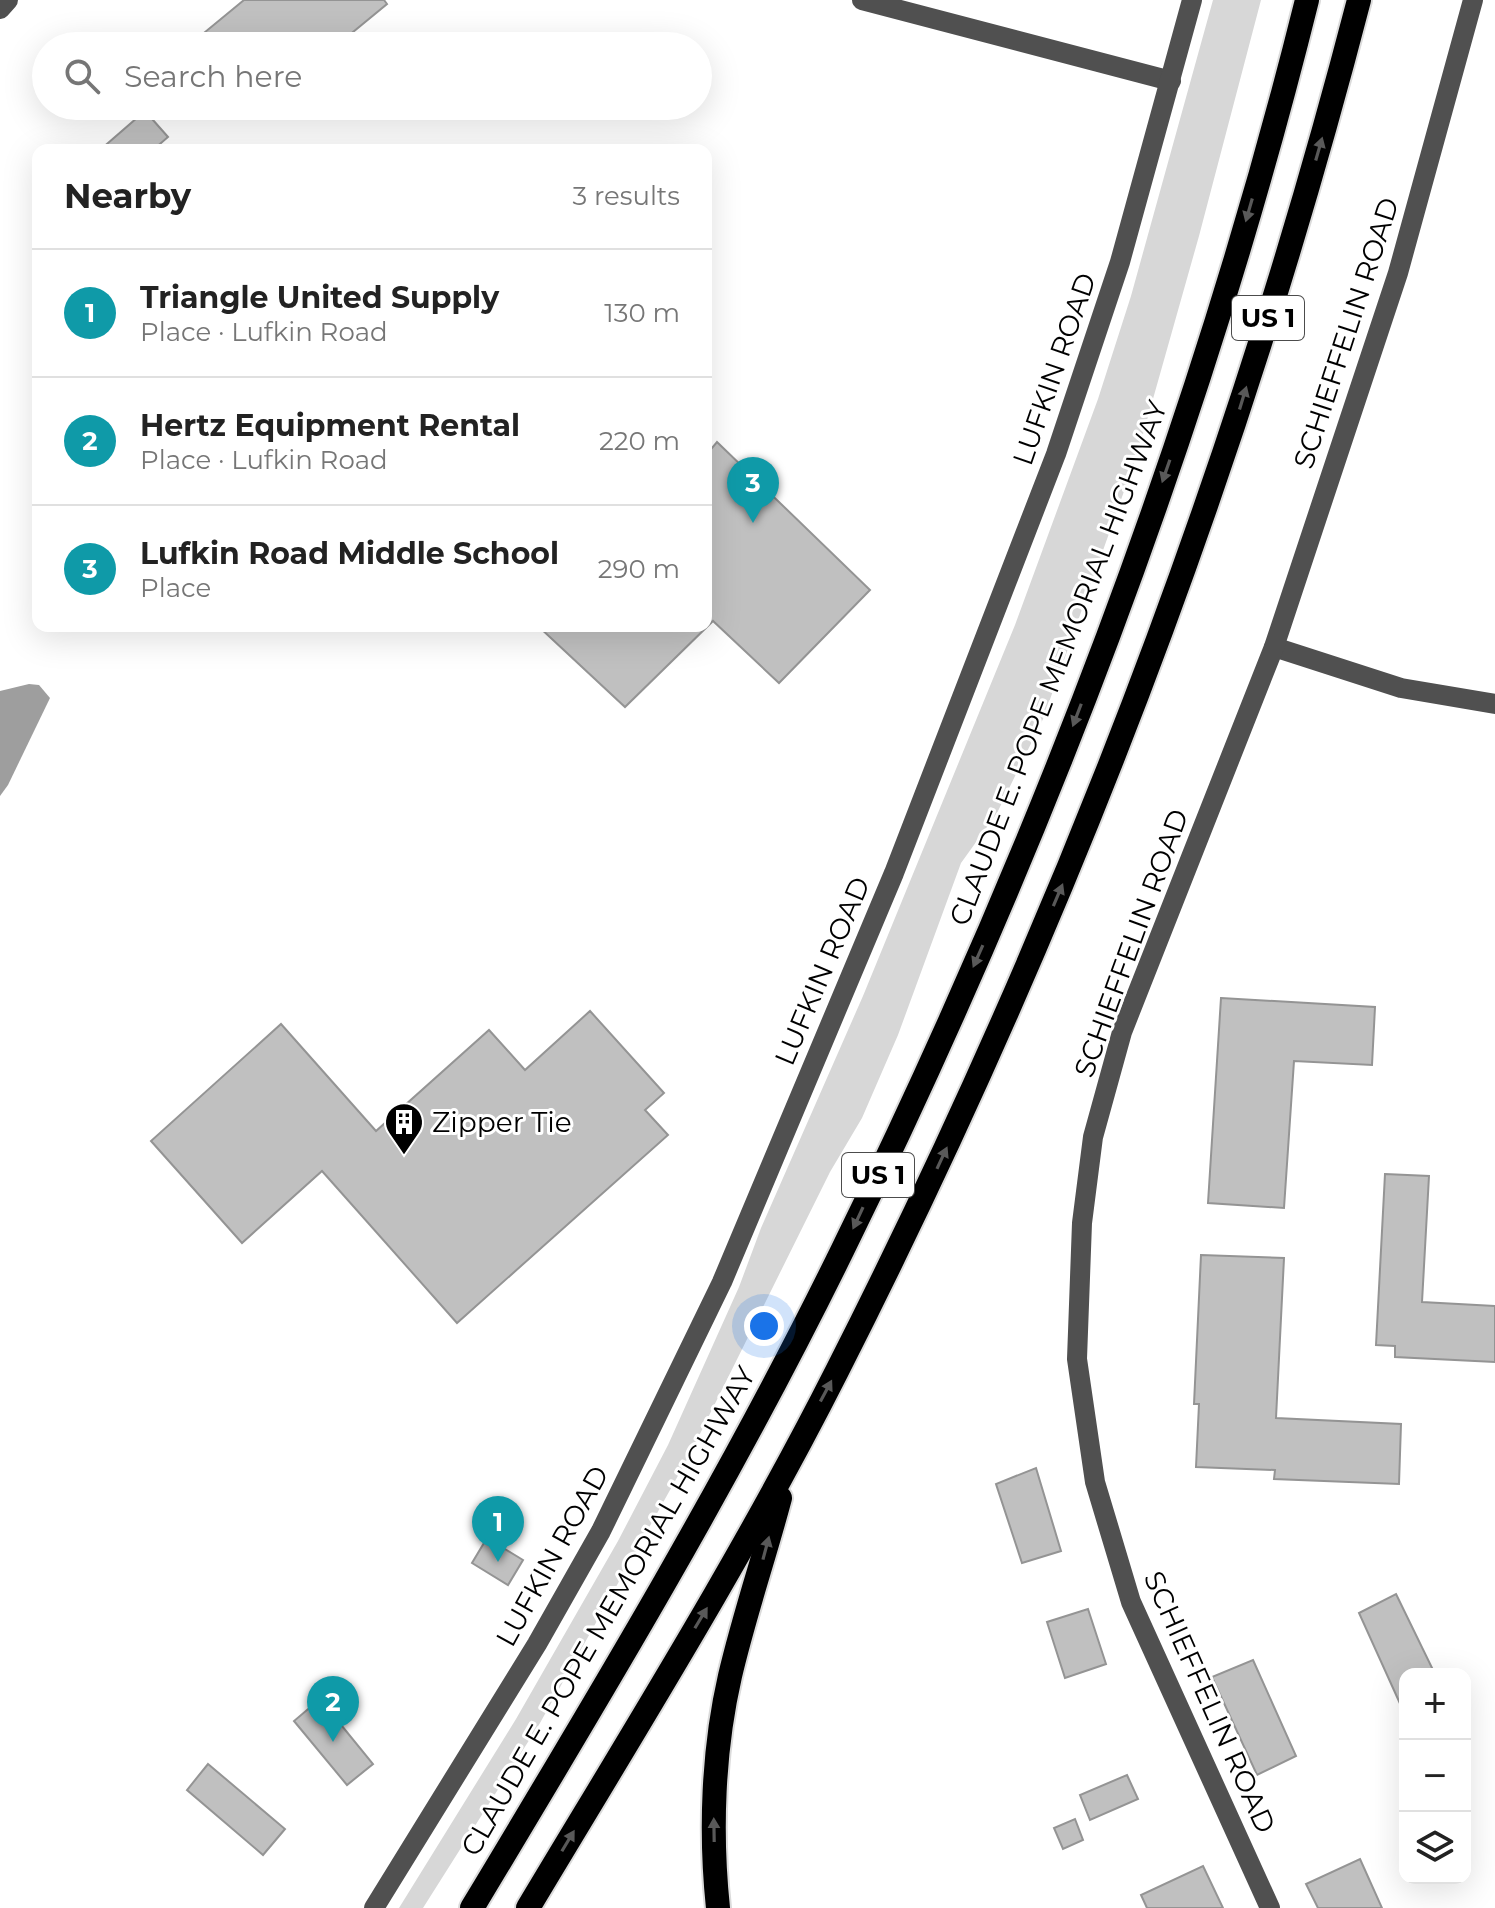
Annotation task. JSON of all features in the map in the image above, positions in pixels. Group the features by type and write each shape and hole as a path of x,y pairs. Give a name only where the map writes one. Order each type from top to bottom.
{"highway":[{"name":"CLAUDE E. POPE MEMORIAL HIGHWAY","path":"472,1908 671,1571 796,1342 909,1110 1005,896 1132,569 1186,412 1247,215 1307,0"},
{"name":"US 1","path":"528,1908 708,1606 790,1460 941,1160 1026,973 1163,630 1240,409 1331,107 1359,0"},
{"path":"718,1908 714,1815 729,1679 790,1460"}],"street":[{"path":"0,9 8,0"},
{"path":"862,0 1171,81"},
{"name":"LUFKIN ROAD","path":"374,1908 537,1644 594,1544 722,1282 894,873 1056,454 1120,262 1192,0"},
{"name":"SCHIEFFELIN ROAD","path":"1270,1908 1131,1602 1095,1482 1077,1359 1082,1223 1093,1137 1122,1032 1274,647 1398,273 1473,0"},
{"path":"1274,647 1401,688 1495,704"}],"shaded area":[{"path":"1213,0 1261,0 1138,452 1043,719 997,813 961,863 898,1035 862,1118 830,1172 689,1456 540,1723 423,1908 399,1908 516,1719 618,1541 668,1445 739,1287 761,1228 863,996 1015,625 1098,399 1131,296"},
{"path":"29,684 39,685 50,698 0,796 0,691"}],"building":[{"path":"244,0 384,0 387,4 353,32 205,32"},
{"path":"135,120 153,120 168,137 160,144 107,144"},
{"path":"717,442 870,590 779,683 712,622 712,448"},
{"path":"544,632 702,632 625,707"},
{"path":"1221,998 1375,1007 1372,1065 1294,1061 1284,1208 1208,1203"},
{"name":"Zipper Tie","path":"590,1011 664,1093 645,1110 668,1135 457,1323 322,1171 242,1243 151,1141 281,1024 376,1131 489,1030 525,1070"},
{"path":"1385,1174 1429,1176 1422,1302 1495,1306 1495,1362 1395,1357 1395,1346 1376,1345"},
{"path":"1201,1255 1284,1258 1276,1418 1401,1424 1399,1484 1274,1479 1275,1470 1196,1467 1199,1404 1194,1404"},
{"path":"1036,1468 1061,1551 1022,1563 996,1484"},
{"path":"487,1538 523,1560 508,1585 472,1563"},
{"path":"1396,1594 1432,1668 1399,1668 1399,1701 1359,1613"},
{"path":"1088,1609 1106,1664 1065,1678 1047,1622"},
{"path":"1253,1660 1296,1756 1257,1775 1212,1677"},
{"path":"320,1699 373,1764 347,1785 294,1721"},
{"path":"208,1764 285,1829 263,1855 187,1790"},
{"path":"1127,1775 1138,1799 1090,1820 1080,1795"},
{"path":"1075,1819 1083,1840 1063,1849 1054,1828"},
{"path":"1360,1859 1382,1908 1318,1908 1306,1884"},
{"path":"1203,1866 1223,1908 1147,1908 1141,1895"}],"place":[{"name":"Lufkin Road Middle School","path":"753,523"},
{"name":"Zipper Tie","path":"404,1156"},
{"name":"Triangle United Supply","path":"498,1562"},
{"name":"Hertz Equipment Rental","path":"333,1742"}]}
